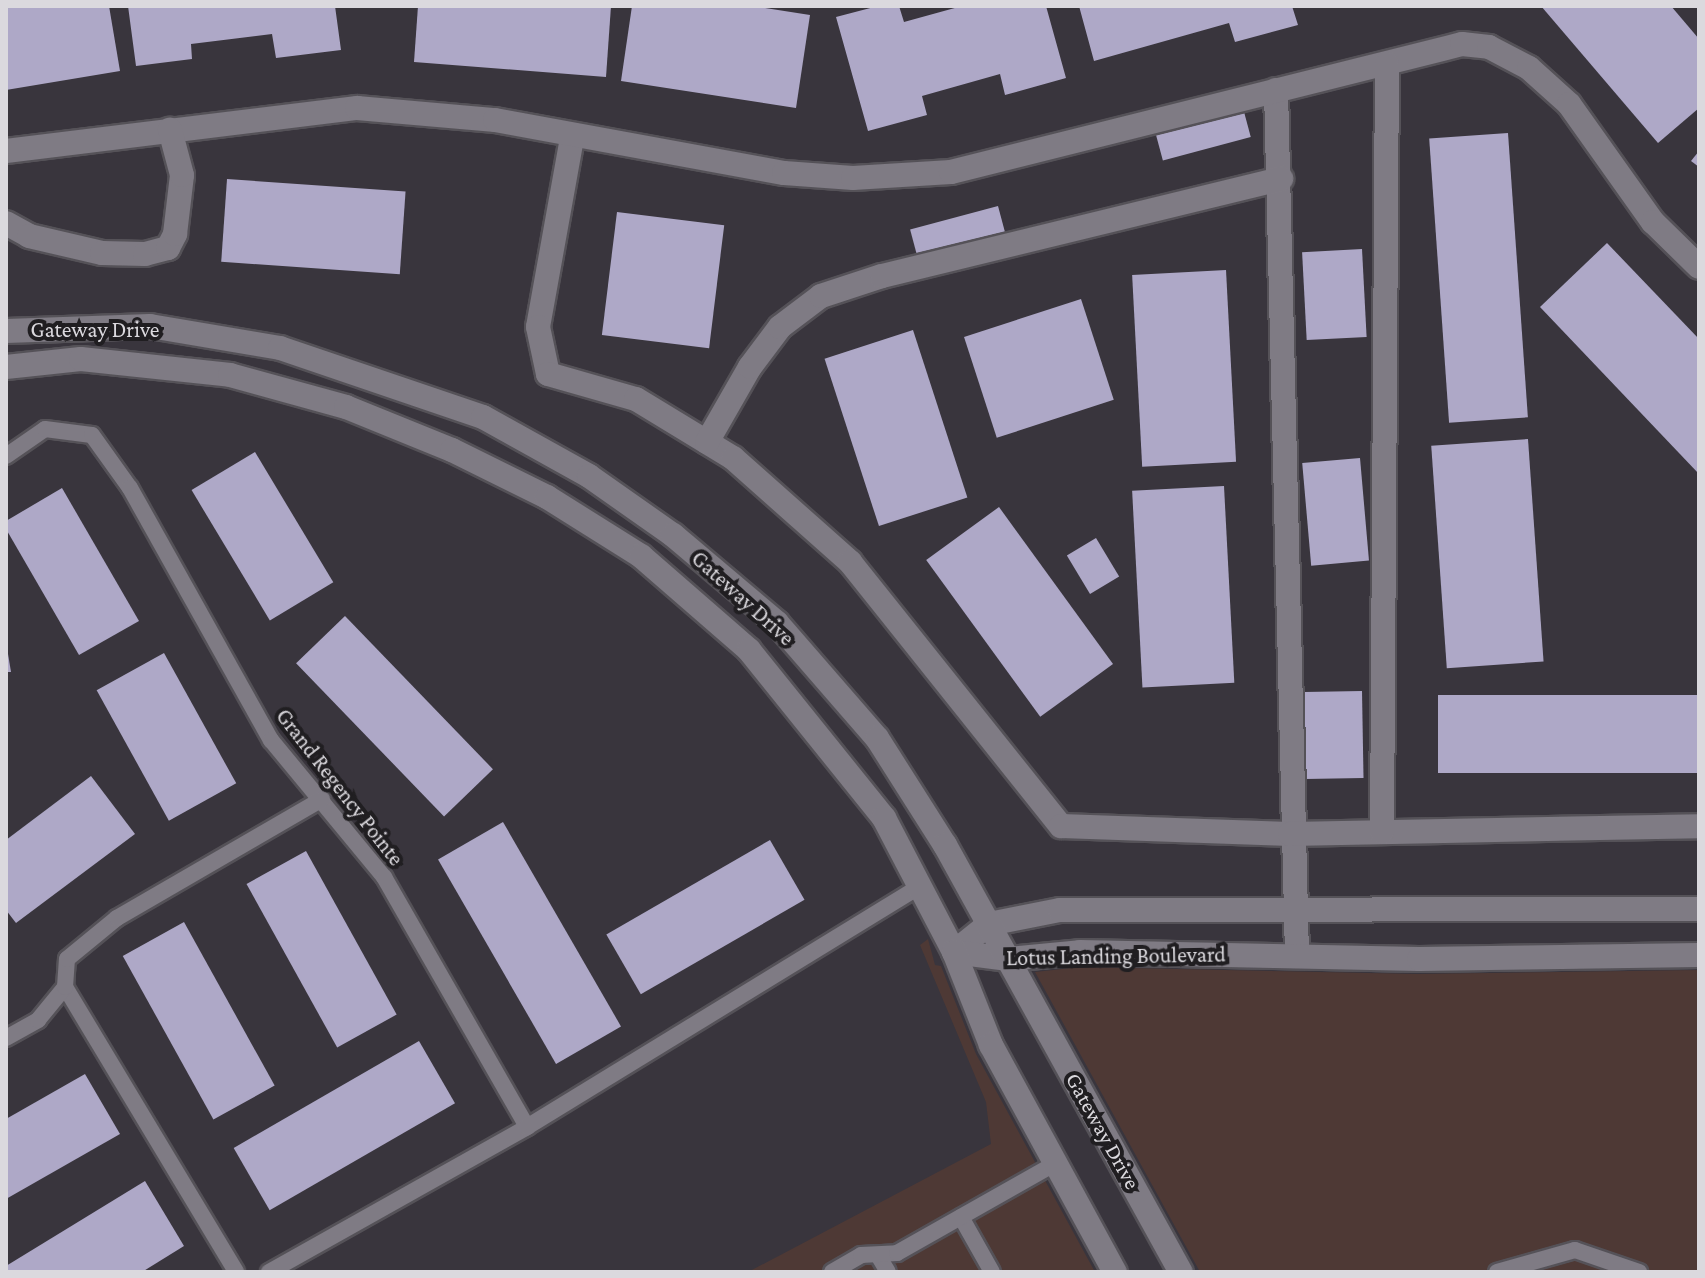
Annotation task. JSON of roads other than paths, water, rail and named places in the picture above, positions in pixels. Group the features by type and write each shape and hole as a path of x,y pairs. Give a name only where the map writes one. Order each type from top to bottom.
{"street":[{"path":"6,151 357,108 495,120 572,138 687,153 784,173 853,178 937,173 1462,44 1489,47 1529,68 1569,104 1653,222 1699,267"},
{"path":"1382,832 1387,64"},
{"path":"1276,90 1281,179 1290,834 1297,954"},
{"path":"6,223 29,236 102,253 145,254 168,248 175,234 182,175 170,130"},
{"path":"572,138 538,327 548,374 636,399 733,458 850,562 1061,826 1290,834 1699,826"},
{"path":"707,442 750,367 780,327 821,296 882,276 1281,179"},
{"name":"Gateway Drive","path":"6,331 150,326 280,348 483,417 589,476 673,535 777,623 877,738 1009,959 1181,1272"},
{"name":"Gateway Drive","path":"6,367 81,359 230,375 346,407 452,450 547,497 641,556 749,650 884,818 954,952 991,1045 1115,1272"},
{"name":"Lotus Landing Boulevard","path":"954,952 989,924 1060,910 1294,906 1699,909"},
{"name":"Lotus Landing Boulevard","path":"954,952 1009,959 1080,952 1297,954 1419,959 1699,955"}],"lane":[{"name":"Grand Regency Pointe","path":"6,456 45,429 92,435 130,488 271,740 384,877 527,1127"},
{"path":"236,1272 65,987 67,959 117,918 322,799"},
{"path":"269,1272 527,1127 920,886"},
{"path":"6,1038 38,1020 65,987"},
{"path":"832,1272 861,1255 879,1257 897,1253 1054,1164"},
{"path":"961,1217 992,1272"},
{"path":"1497,1272 1575,1250 1639,1272"},
{"path":"879,1257 888,1272"}]}
